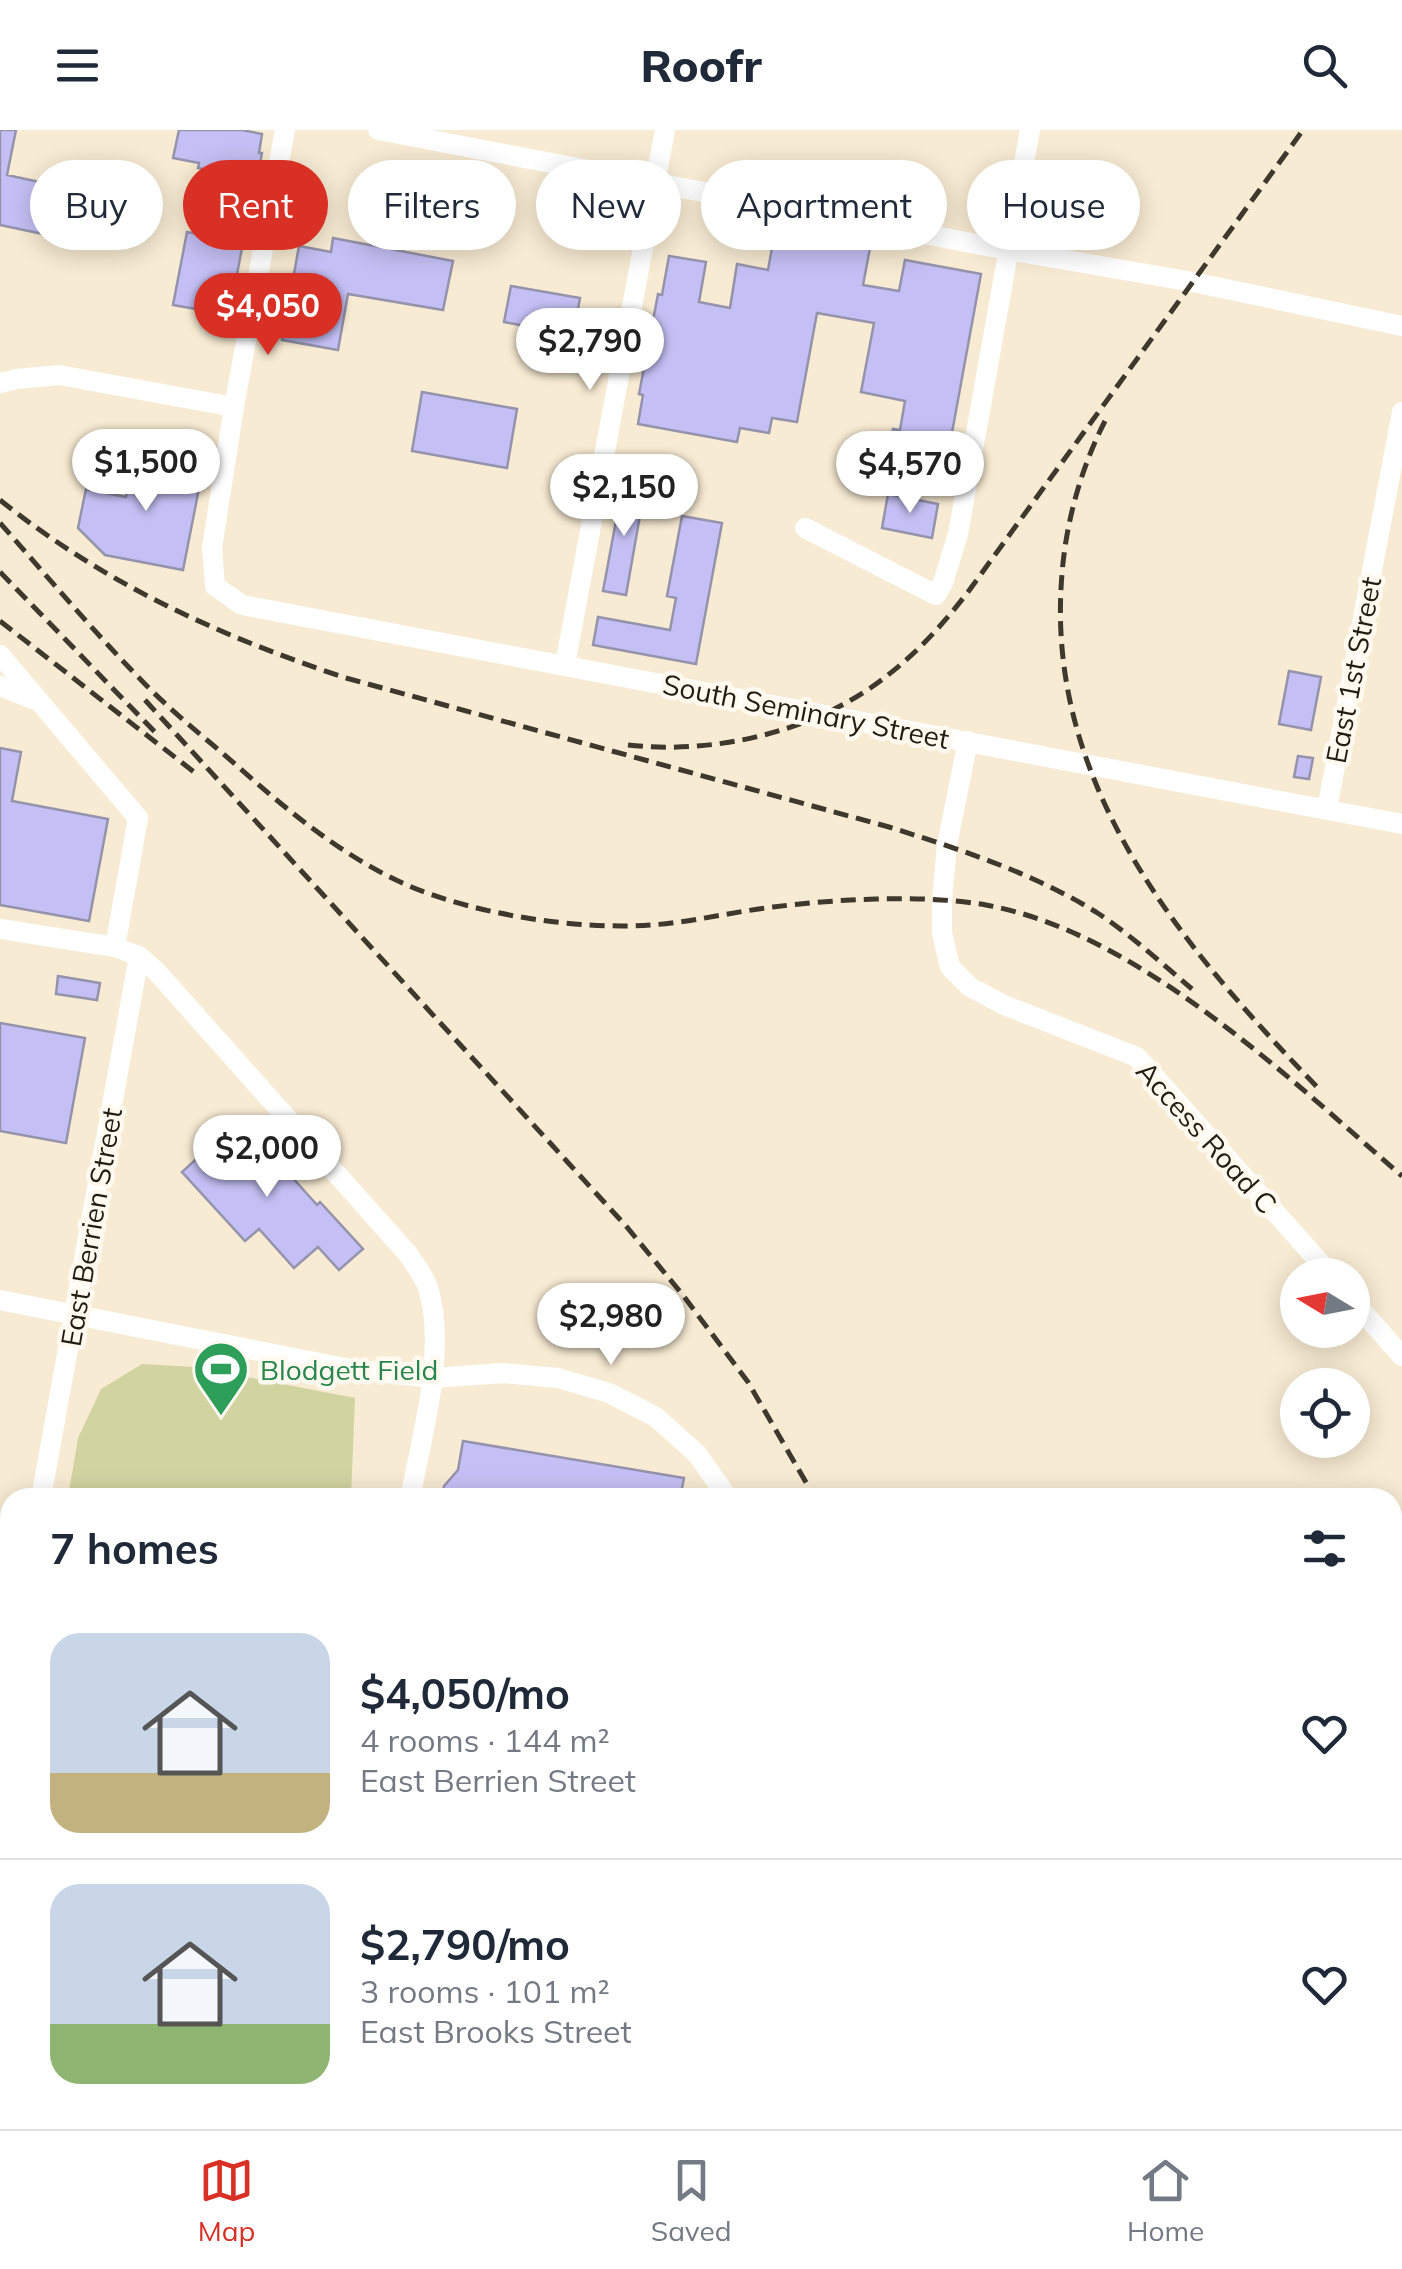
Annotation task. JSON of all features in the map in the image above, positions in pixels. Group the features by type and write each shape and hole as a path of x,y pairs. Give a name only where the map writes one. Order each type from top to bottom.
{"street":[{"path":"0,383 59,375 234,407 285,130"},
{"path":"378,130 537,160"},
{"path":"659,160 665,130"},
{"path":"1024,160 1030,130"},
{"path":"681,187 967,242"},
{"path":"565,665 641,250"},
{"path":"805,528 936,595 958,534 1008,250 1193,282 1402,326"},
{"name":"South Seminary Street","path":"234,407 212,548 215,586 242,604 1402,824"},
{"name":"East 1st Street","path":"1326,809 1402,412"},
{"path":"0,655 138,818 115,948"},
{"path":"0,686 39,702"},
{"name":"Access Road C","path":"968,741 947,845 942,900 942,933 950,968 970,987 1004,1005 1138,1058 1316,1258"},
{"path":"0,929 115,948 139,956 408,1254 428,1286 436,1336 412,1488"},
{"name":"East Berrien Street","path":"43,1488 139,956"},
{"path":"0,1300 350,1369 432,1378 504,1373 558,1378 609,1393 656,1418 698,1454 721,1488"},
{"path":"1370,1320 1402,1356"}],"green space":[{"name":"Blodgett Field","path":"142,1364 195,1367 355,1398 351,1488 70,1488 78,1438 101,1389"}],"building":[{"path":"0,130 16,130 7,175 30,180 30,231 0,225"},
{"path":"179,130 242,130 262,134 261,160 173,158"},
{"path":"333,238 348,241 348,250 396,250 453,261 443,310 348,294 338,350 282,340 298,250 331,252"},
{"path":"184,250 242,250 228,321 205,317 207,311 173,305"},
{"path":"772,250 870,250 863,285 899,291 905,260 981,274 949,449 889,452 893,429 900,430 905,401 861,392 874,323 817,313 797,422 772,418 769,433 740,428 737,442 638,424 643,395 639,394 669,256 706,262 699,302 730,308 737,264 768,270"},
{"path":"511,286 580,298 573,335 504,322"},
{"path":"422,392 517,409 507,468 412,451"},
{"path":"134,454 203,468 183,570 105,555 78,528 86,489 126,497"},
{"path":"623,483 645,487 626,595 603,591"},
{"path":"888,494 938,504 932,538 882,528"},
{"path":"682,516 722,523 696,664 593,645 598,617 670,630 676,598 667,596"},
{"path":"1289,671 1321,677 1311,730 1279,724"},
{"path":"0,748 21,752 12,801 108,819 89,921 0,905"},
{"path":"1298,756 1313,758 1309,779 1294,777"},
{"path":"58,976 100,983 97,1000 56,994"},
{"path":"0,1023 85,1038 66,1143 0,1131"},
{"path":"240,1119 317,1205 320,1202 363,1249 339,1270 318,1247 294,1268 259,1229 245,1241 182,1172"},
{"path":"463,1441 684,1478 682,1488 444,1488 458,1470"}],"railway":[{"path":"628,745 696,746 765,735 830,711 888,675 910,656 968,592 1303,130"},
{"path":"1105,421 1076,496 1062,574 1062,651 1075,723 1099,792 1132,857 1173,919 1219,978 1319,1089"},
{"path":"0,500 122,582 208,625 299,662 889,827 1021,874 1096,912 1192,989"},
{"path":"0,523 106,643 176,714 317,832 409,886 496,912 592,925 651,925 773,907 880,899 986,905 1043,920 1099,945 1208,1014 1261,1054 1402,1176"},
{"path":"0,572 155,732"},
{"path":"0,621 194,772"},
{"path":"145,700 626,1226 748,1382 809,1488"}],"place":[{"name":"Blodgett Field","path":"221,1418"}]}
